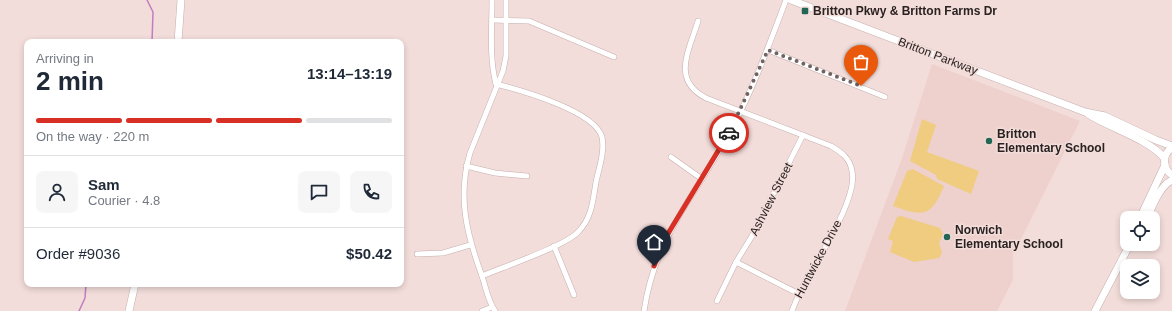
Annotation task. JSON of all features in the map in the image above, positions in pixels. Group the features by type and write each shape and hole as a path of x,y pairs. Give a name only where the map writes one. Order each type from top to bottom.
{"main road":[{"path":"178,39 181,0"},
{"name":"Britton Parkway","path":"791,0 1085,112 1105,116 1172,147"},
{"name":"Britton Parkway","path":"1085,112 1102,123 1148,145 1165,162 1172,175"},
{"path":"1143,211 1172,147"},
{"path":"1150,211 1160,191 1172,180"},
{"path":"1095,311 1126,251"},
{"path":"129,311 134,287"}],"street":[{"path":"492,0 494,75 496,84"},
{"path":"482,311 494,309 470,245 464,195 466,166 496,84 503,70 506,56 506,0"},
{"path":"644,311 652,274 666,237 683,206 702,179 741,111 768,50 786,0"},
{"path":"492,20 506,19 529,21 542,25 614,57"},
{"name":"Huntwicke Drive","path":"698,22 684,67 687,82 698,93 831,146 845,156 850,163 853,179 851,188 830,241 799,294 792,311"},
{"path":"768,50 885,97"},
{"path":"482,276 554,246 578,233 588,219 602,149 602,136 596,125 585,117 538,96 496,84"},
{"name":"Ashview Street","path":"717,301 803,135"},
{"path":"671,157 702,179"},
{"path":"466,166 495,173 527,176"},
{"path":"417,254 443,253 470,245"},
{"path":"554,246 574,295"},
{"path":"736,262 799,294"}],"shaded area":[{"name":"Britton Elementary School","path":"932,64 1080,121 1013,255 1013,280 997,311 845,311 901,161"},
{"path":"922,119 936,125 927,152 979,171 971,194 937,179 936,175 910,161"},
{"path":"913,169 944,186 935,204 925,212 912,212 893,206 907,171"},
{"path":"901,216 940,228 943,234 939,243 942,253 939,258 914,262 890,252 893,241 888,239 897,217"}],"waterway":[{"path":"147,0 153,12 152,39"},
{"path":"79,311 85,298 86,287"}],"way so far":[{"path":"729,133 741,111 768,50 861,86"}],"place":[{"name":"Britton Pkwy & Britton Farms Dr","path":"805,11"},
{"name":"Britton Elementary School","path":"989,141"},
{"name":"Norwich Elementary School","path":"947,237"}],"route":[{"path":"654,266 666,237 683,206 702,179 729,133"}]}
